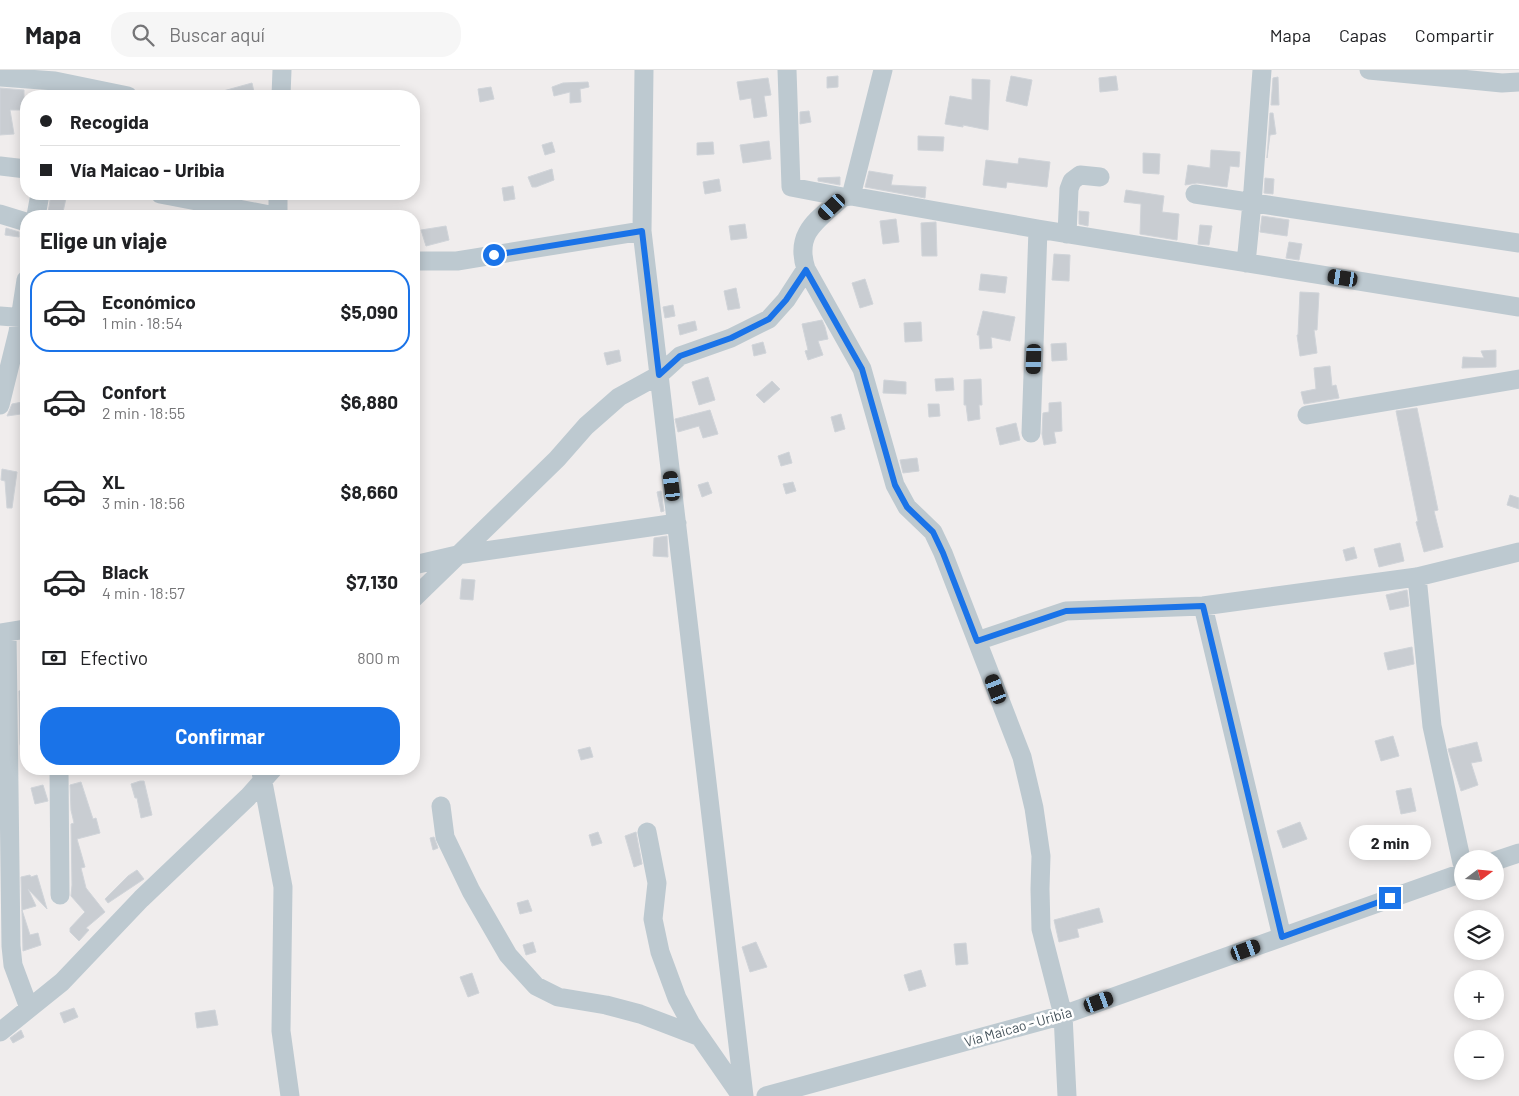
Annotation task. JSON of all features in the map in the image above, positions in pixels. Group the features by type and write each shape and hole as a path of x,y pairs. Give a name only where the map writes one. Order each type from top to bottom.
{"street":[{"path":"281,90 282,70"},
{"path":"644,70 642,231 743,1096"},
{"path":"787,70 791,187 1519,307"},
{"path":"882,70 847,197 811,227 802,242 802,254 806,270 862,369 895,485 907,507 933,532 943,553 1022,757 1034,808 1042,856 1040,889 1041,930 1062,1015 1067,1096"},
{"path":"1246,263 1262,70"},
{"path":"1369,70 1508,78"},
{"path":"0,77 55,82 97,90"},
{"path":"0,166 20,168"},
{"path":"1067,234 1069,189 1072,181 1080,175 1100,177"},
{"path":"1195,194 1519,243"},
{"path":"192,200 244,210"},
{"path":"0,214 20,220"},
{"path":"1031,433 1038,229"},
{"path":"420,261 457,261 642,231"},
{"path":"420,592 557,459 586,426 619,397 659,375 680,356 731,338 769,319 786,300 806,270"},
{"path":"0,316 20,318"},
{"path":"0,404 20,329"},
{"path":"1307,415 1519,380"},
{"path":"420,564 457,555 676,523"},
{"path":"977,641 1066,611 1203,606 1417,577 1519,552"},
{"path":"1417,577 1432,726 1459,850"},
{"path":"1203,606 1282,937"},
{"path":"20,630 3,632 13,964 29,1008"},
{"path":"59,775 60,895"},
{"path":"0,1032 62,982 141,899 248,797 264,775"},
{"path":"266,775 283,887 281,1031 290,1096"},
{"path":"441,806 445,837 471,891 508,955 536,986 558,997 606,1005 640,1014 700,1037"},
{"path":"646,832 657,882 653,919 660,952 677,998 700,1037 743,1096"},
{"path":"1504,858 1519,853"},
{"name":"Vía Maicao - Uribia","path":"766,1096 1062,1015 1454,876"}],"building":[{"path":"838,76 838,87 827,88 827,77"},
{"path":"1011,76 1032,80 1027,106 1006,101"},
{"path":"1116,76 1118,90 1100,92 1099,78"},
{"path":"1278,77 1279,105 1271,105 1273,78"},
{"path":"768,78 771,95 764,96 767,116 754,118 751,98 740,100 737,82"},
{"path":"972,79 990,80 988,130 945,124 950,96 972,100"},
{"path":"588,82 589,87 580,89 581,102 570,103 570,92 554,96 552,87 563,83"},
{"path":"252,83 254,90 227,90"},
{"path":"491,87 494,99 480,102 478,89"},
{"path":"0,88 24,90 20,90 20,110 10,110 14,134 0,135"},
{"path":"809,111 811,122 800,124 800,112"},
{"path":"1270,113 1273,113 1276,134 1270,135 1267,158"},
{"path":"918,136 944,137 943,151 918,150"},
{"path":"769,141 771,159 743,163 740,145"},
{"path":"552,142 555,152 545,155 542,145"},
{"path":"713,142 714,154 697,155 697,143"},
{"path":"1211,150 1240,152 1239,167 1230,166 1227,187 1197,183 1185,185 1188,165 1210,168"},
{"path":"1143,153 1160,154 1159,174 1143,173"},
{"path":"1019,158 1050,162 1047,187 1007,182 1006,188 983,185 986,160 1018,164"},
{"path":"552,169 554,180 532,187 528,177"},
{"path":"869,171 893,175 891,185 926,187 925,198 865,187"},
{"path":"840,177 840,185 818,181 818,178"},
{"path":"1265,178 1274,179 1273,194 1264,193"},
{"path":"719,179 721,191 705,194 703,182"},
{"path":"513,186 515,199 504,201 502,188"},
{"path":"1126,190 1164,196 1162,212 1179,214 1177,240 1140,234 1141,204 1124,202"},
{"path":"50,200 66,200 63,210 48,210"},
{"path":"1079,211 1089,212 1088,226 1079,224"},
{"path":"1262,216 1289,220 1287,236 1260,232"},
{"path":"896,219 899,242 883,244 880,221"},
{"path":"936,222 937,256 922,256 921,223"},
{"path":"745,224 747,238 731,240 729,226"},
{"path":"1200,225 1212,226 1209,245 1198,244"},
{"path":"446,226 449,240 426,246 421,230"},
{"path":"6,228 19,232 19,237 5,235"},
{"path":"1289,242 1302,244 1299,260 1286,258"},
{"path":"1054,254 1070,255 1069,281 1052,280"},
{"path":"981,274 1007,277 1005,293 979,290"},
{"path":"865,279 873,304 860,308 852,283"},
{"path":"736,288 740,308 728,310 724,291"},
{"path":"1300,292 1319,293 1317,330 1314,330 1317,353 1300,356 1297,335"},
{"path":"673,305 675,316 665,318 663,307"},
{"path":"983,311 1015,317 1010,341 991,337 992,348 980,349 979,335 977,335"},
{"path":"822,320 828,339 818,341 823,355 808,360 805,351 808,350 802,324"},
{"path":"695,321 697,330 680,335 678,325"},
{"path":"921,322 922,341 905,342 904,323"},
{"path":"763,342 766,353 754,356 752,345"},
{"path":"1066,343 1067,360 1052,361 1051,344"},
{"path":"619,350 621,361 607,365 604,353"},
{"path":"1496,350 1496,367 1462,368 1463,357 1484,358 1481,351"},
{"path":"1330,366 1332,386 1336,385 1339,398 1304,404 1301,392 1316,389 1314,368"},
{"path":"708,377 715,400 699,405 692,382"},
{"path":"953,378 954,390 936,391 935,379"},
{"path":"981,379 982,405 979,405 980,419 968,421 966,405 964,405 964,380"},
{"path":"884,380 906,382 906,394 883,393"},
{"path":"772,381 780,389 764,403 756,395"},
{"path":"20,402 20,414 7,416 12,404"},
{"path":"1061,402 1062,431 1054,432 1056,443 1044,445 1042,434 1043,413 1049,412 1049,403"},
{"path":"928,404 939,404 940,416 929,417"},
{"path":"1417,408 1438,510 1434,511 1443,547 1424,552 1416,522 1418,521 1396,411"},
{"path":"710,410 718,434 703,438 699,426 678,432 675,419"},
{"path":"841,414 845,429 835,432 831,417"},
{"path":"1016,423 1020,440 1000,445 996,428"},
{"path":"789,452 792,463 781,466 778,456"},
{"path":"917,458 919,471 903,473 900,460"},
{"path":"2,469 17,472 12,508 7,508 5,481 1,480"},
{"path":"708,482 712,493 702,497 698,485"},
{"path":"793,482 796,491 786,494 783,484"},
{"path":"661,491 664,511 661,512 657,492"},
{"path":"1510,495 1519,498 1519,509 1507,505"},
{"path":"667,536 668,557 653,556 654,538"},
{"path":"1400,543 1404,561 1379,567 1374,549"},
{"path":"1354,547 1357,558 1346,561 1343,550"},
{"path":"462,579 475,580 473,600 460,599"},
{"path":"1407,590 1409,606 1390,610 1386,595"},
{"path":"1412,647 1414,664 1388,670 1384,653"},
{"path":"19,691 20,691 20,744"},
{"path":"1393,736 1399,756 1381,761 1375,741"},
{"path":"1477,742 1482,761 1471,763 1478,785 1461,791 1448,749"},
{"path":"590,747 593,757 581,760 578,750"},
{"path":"144,781 152,815 141,818 137,798 135,798 131,784"},
{"path":"81,782 93,819 96,818 100,833 77,839 85,867 81,868 86,888 105,912 86,928 89,930 79,941 70,932 70,928 85,912 71,896 71,824 74,823 71,810 70,785"},
{"path":"43,785 48,801 35,804 31,788"},
{"path":"1411,788 1416,811 1401,814 1396,791"},
{"path":"1300,822 1307,839 1283,848 1277,831"},
{"path":"598,832 602,843 592,846 589,835"},
{"path":"636,832 642,864 634,867 625,836"},
{"path":"434,837 438,848 433,850 430,838"},
{"path":"137,870 144,879 108,903 105,899 128,876"},
{"path":"30,875 31,877 37,875 47,909 28,889 36,906 22,910 30,935 38,933 41,945 23,951 21,877"},
{"path":"528,900 532,911 520,914 517,903"},
{"path":"1099,908 1103,922 1077,929 1079,937 1059,942 1054,920"},
{"path":"533,942 536,952 526,955 523,945"},
{"path":"756,942 767,967 750,972 742,947"},
{"path":"966,943 968,964 956,965 954,944"},
{"path":"921,970 926,986 909,991 904,975"},
{"path":"472,973 479,993 468,997 460,977"},
{"path":"74,1008 78,1017 64,1023 60,1013"},
{"path":"215,1010 218,1025 197,1028 195,1013"},
{"path":"21,1030 24,1037 13,1043 10,1038"}],"route":[{"path":"494,255 642,231 659,375 680,356 731,338 769,319 786,300 806,270 862,369 895,485 907,507 933,532 977,641 1066,611 1203,606 1282,937 1390,898"}]}
